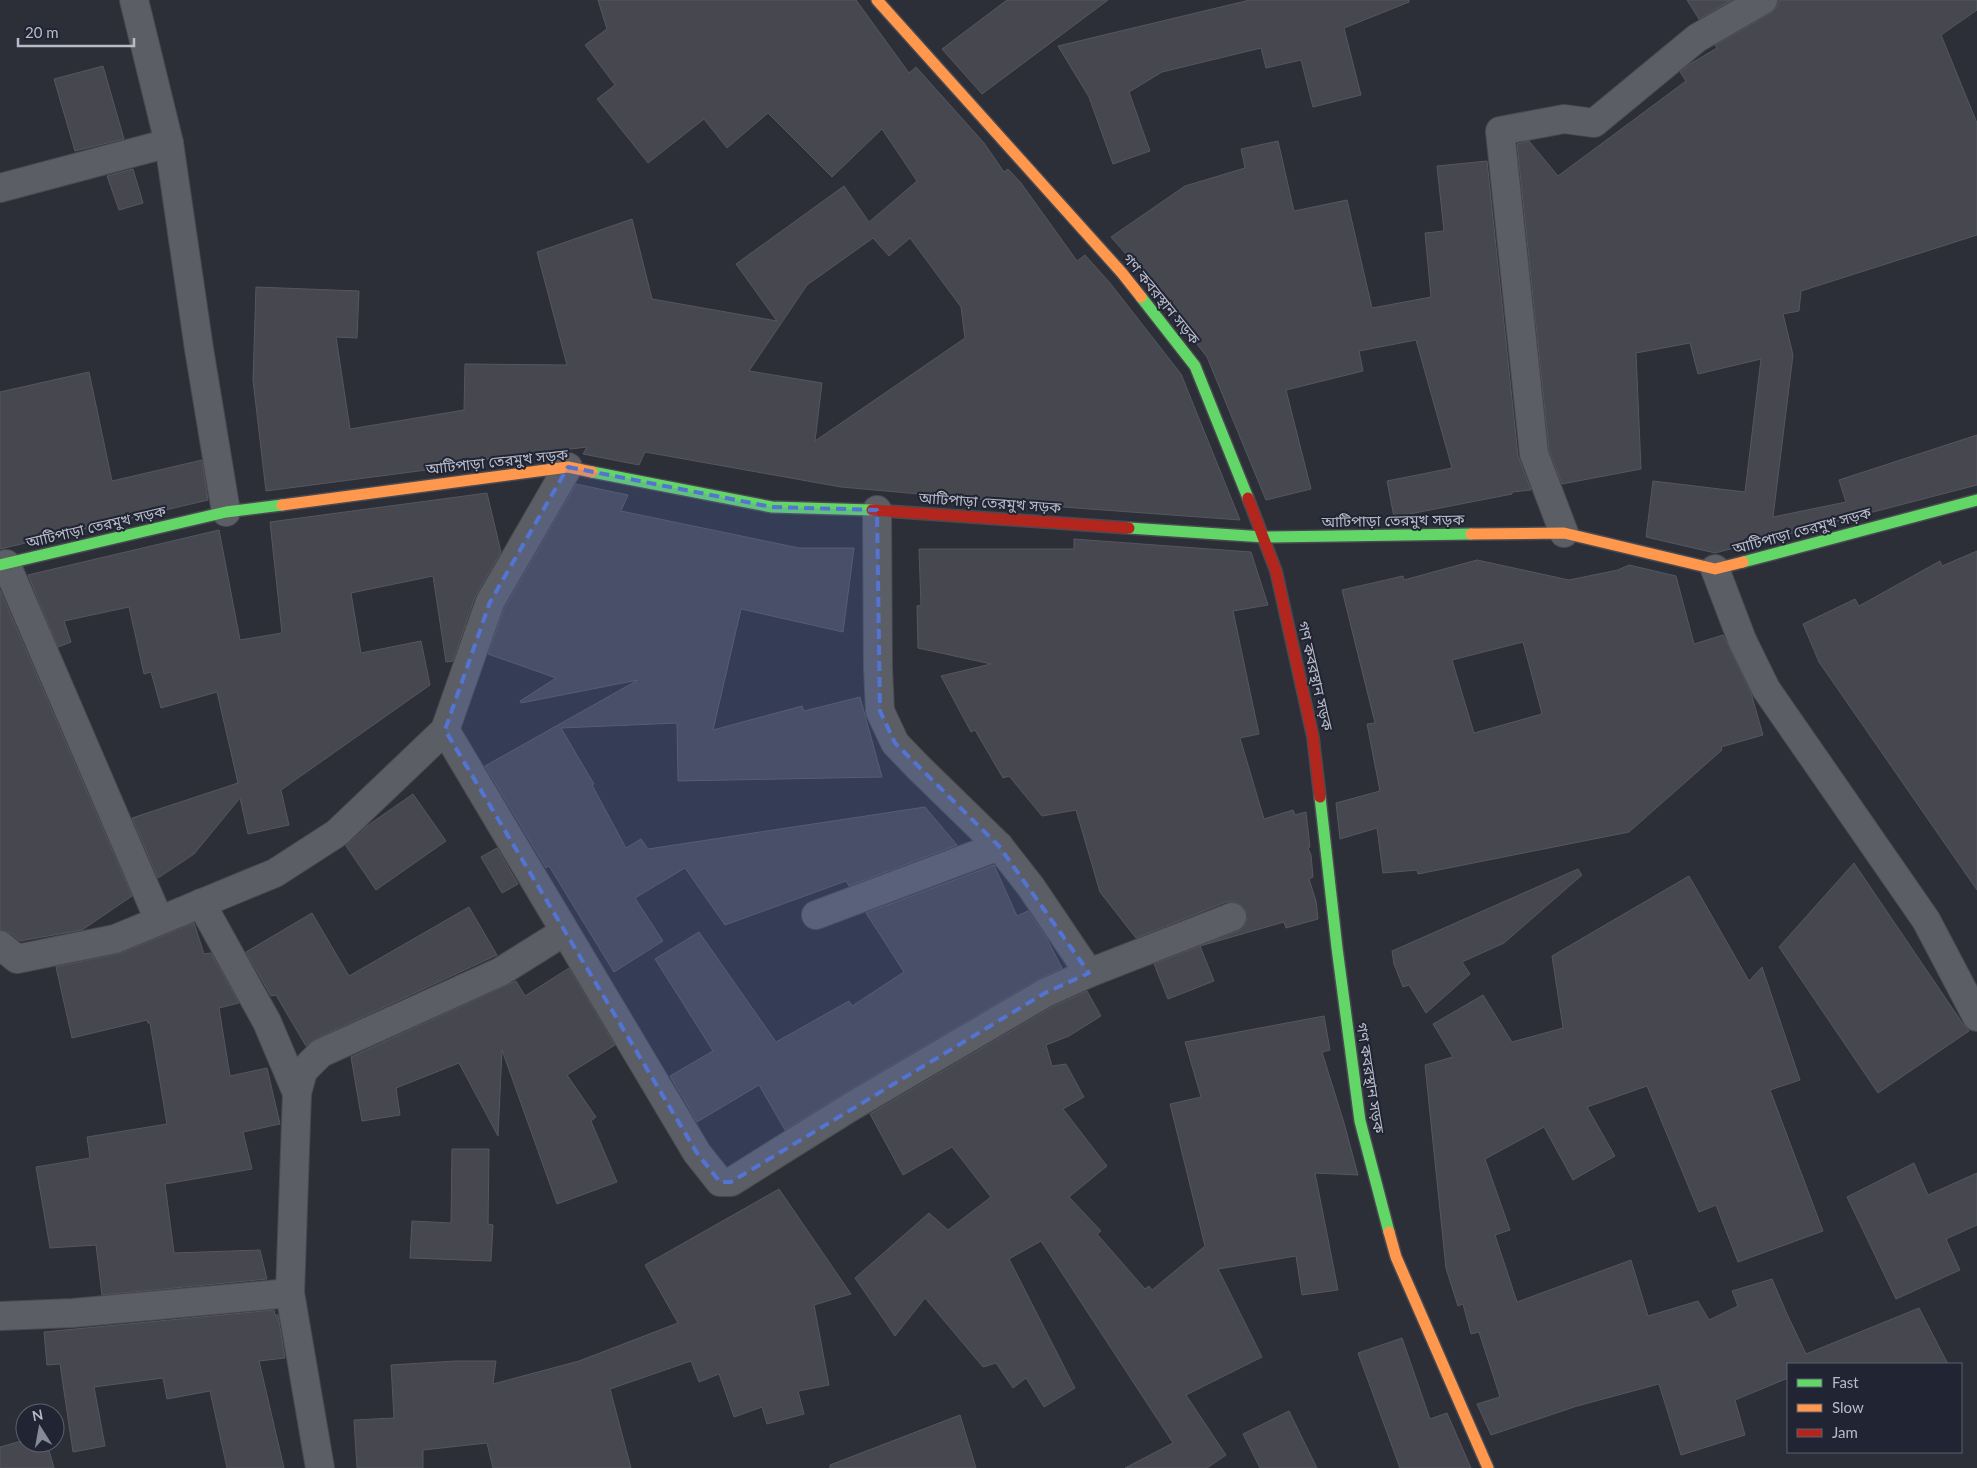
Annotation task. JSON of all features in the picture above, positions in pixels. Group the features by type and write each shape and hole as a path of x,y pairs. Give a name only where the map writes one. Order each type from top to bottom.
{"main road":[{"name":"গণ কবরস্থান সড়ক","path":"877,0 1122,273 1195,366 1276,571 1313,738 1337,948 1360,1121 1396,1257 1488,1468"},
{"name":"আটিপাড়া তেরমুখ সড়ক","path":"3,565 226,512 568,467 772,507 877,510 1264,538 1564,533 1715,569 1977,500"}],"street":[{"path":"134,0 169,144 199,349 226,512"},
{"path":"1564,533 1534,454 1500,131 1564,119 1594,123 1697,38 1763,0"},
{"path":"0,188 169,144"},
{"path":"0,945 17,959 115,939 275,874 337,833 445,730 490,602 568,467"},
{"path":"877,510 880,711 895,742 916,766 998,846 1031,888 1089,973"},
{"path":"3,565 159,920"},
{"path":"1715,569 1742,640 1766,689 1926,920 1977,1017"},
{"path":"445,730 697,1153 720,1182 731,1182 849,1108 1044,993 1089,973 1232,917"},
{"path":"816,915 998,846"},
{"path":"201,903 267,1022 297,1093"},
{"path":"320,1468 290,1293 297,1093 303,1071 321,1053 500,972 564,932"},
{"path":"0,1316 73,1313 290,1293"}],"highlighted area":[{"path":"568,467 772,507 877,510 880,711 895,743 999,846 1089,973 1045,993 731,1182 720,1182 697,1153 445,730 490,602"}],"building":[{"path":"598,0 856,0 909,73 916,67 984,143 1004,172 1008,169 1021,183 1077,261 1085,255 1110,283 1181,374 1240,520 1076,508 841,487 645,452 639,465 583,454 587,447 480,460 480,463 266,491 253,380 256,287 359,291 357,338 336,337 350,429 464,410 465,364 567,365 537,252 632,219 652,299 777,321 736,264 844,186 869,222 917,181 882,129 832,177 768,113 727,148 704,119 648,163 597,99 615,85 585,45 607,29","holes":["873,238 889,256 910,238 961,307 965,338 815,441 822,383 749,371 807,285"]},
{"path":"1007,0 1108,0 982,94 942,49"},
{"path":"1250,0 1409,0 1409,2 1344,28 1361,95 1313,107 1301,60 1266,68 1261,48 1162,72 1129,92 1150,151 1113,164 1089,97 1058,46"},
{"path":"1687,0 1732,0 1699,19"},
{"path":"1779,0 1977,0 1977,10 1941,35 1977,123 1977,235 1801,291 1799,311 1783,314 1793,355 1773,517 1846,502 1839,480 1977,435 1977,485 1715,553 1646,537 1653,481 1745,492 1761,359 1698,374 1690,343 1636,353 1641,469 1562,484 1549,450 1517,144 1529,141 1558,176 1686,81 1680,72 1717,48 1715,45 1771,13 1777,7"},
{"path":"103,66 124,139 75,151 54,79"},
{"path":"1278,141 1294,211 1347,200 1372,308 1431,297 1425,233 1444,231 1437,166 1487,161 1518,456 1531,490 1512,492 1512,494 1394,517 1387,481 1452,468 1416,340 1359,351 1363,371 1286,390 1311,489 1266,500 1207,357 1134,263 1111,237 1185,186 1245,168 1241,149"},
{"path":"133,169 143,203 119,210 107,176"},
{"path":"89,372 112,481 202,460 208,500 0,549 0,392"},
{"path":"576,484 628,495 621,511 799,548 854,548 843,632 741,609 713,730 802,706 804,711 860,697 882,777 678,781 677,723 561,728 594,784 592,785 626,848 641,839 648,849 925,807 957,845 849,886 846,881 725,925 685,868 635,898 663,941 614,972 549,866 546,868 485,766 638,680 521,703 520,701 556,678 488,654 504,609"},
{"path":"487,493 501,552 475,597 453,661 446,662 433,576 351,593 361,653 421,641 430,685 281,790 289,825 248,834 240,798 194,854 158,878 132,818 238,783 217,692 161,708 151,672 144,674 129,607 64,621 71,642 58,647 28,575 219,530 240,640 282,633 270,522"},
{"path":"1074,539 1251,552 1268,605 1233,611 1259,734 1240,738 1264,819 1293,810 1295,815 1306,812 1310,847 1308,848 1311,855 1313,877 1309,879 1316,901 1318,919 1286,928 1284,922 1200,946 1214,981 1168,999 1154,964 1238,931 1247,920 1246,911 1235,902 1226,902 1136,938 1100,892 1076,810 1042,816 1009,776 1003,778 975,730 971,732 941,676 991,664 918,648 917,606 921,605 919,549 1074,549"},
{"path":"1977,551 1977,890 1819,662 1803,624 1855,599 1859,606 1940,561 1942,566"},
{"path":"1477,560 1569,580 1618,570 1629,565 1676,576 1694,644 1723,635 1751,693 1763,735 1721,747 1722,750 1629,832 1418,874 1417,870 1383,873 1377,828 1340,839 1336,803 1380,791 1367,724 1375,723 1342,590 1403,576 1404,580","holes":["1523,642 1542,714 1474,733 1452,660"]},
{"path":"0,590 132,896 82,930 20,941 10,933 0,930"},
{"path":"413,794 446,841 376,890 346,846 367,826"},
{"path":"497,848 518,884 502,893 481,857"},
{"path":"1854,863 1969,1031 1878,1093 1779,947"},
{"path":"994,865 1017,916 1028,911 1046,937 1062,968 1037,980 785,1130 759,1085 697,1122 670,1076 713,1051 655,959 699,932 776,1042 849,1001 852,1006 904,972 866,913"},
{"path":"1578,869 1582,875 1504,943 1462,962 1470,974 1426,1013 1409,985 1403,987 1394,964 1392,951"},
{"path":"1689,876 1749,981 1762,967 1800,1080 1770,1090 1823,1231 1738,1262 1716,1205 1699,1212 1647,1086 1587,1107 1615,1156 1573,1180 1544,1127 1485,1159 1510,1230 1495,1235 1517,1302 1631,1260 1648,1316 1698,1301 1709,1320 1738,1306 1732,1291 1772,1279 1806,1354 1919,1308 1947,1363 1787,1363 1787,1378 1735,1400 1745,1435 1681,1455 1659,1384 1577,1406 1491,1435 1477,1404 1500,1397 1479,1332 1471,1334 1463,1304 1458,1306 1446,1268 1425,1065 1453,1057 1433,1024 1483,995 1512,1042 1563,1028 1552,956"},
{"path":"469,907 497,955 315,1039 306,1046 276,995 271,996 246,952 312,913 349,976"},
{"path":"194,923 204,954 211,953 239,1003 219,1008 230,1076 267,1068 280,1124 243,1132 252,1169 165,1184 174,1253 260,1250 267,1279 102,1295 96,1245 50,1248 36,1167 90,1158 87,1137 167,1124 150,1023 147,1020 72,1038 56,967 121,953"},
{"path":"569,968 615,1045 567,1075 596,1117 591,1121 617,1182 557,1204 502,1050 498,1136 459,1063 396,1088 400,1115 362,1121 351,1057 516,981 525,996"},
{"path":"1087,991 1101,1016 1069,1036 1046,1045 1052,1066 1066,1064 1084,1097 1063,1109 1107,1166 1069,1197 1101,1231 1097,1234 1145,1289 1149,1286 1152,1290 1205,1246 1170,1104 1201,1097 1185,1042 1324,1016 1330,1050 1322,1052 1358,1175 1315,1173 1338,1290 1302,1295 1296,1256 1218,1269 1262,1357 1186,1395 1226,1455 1207,1468 1125,1468 1173,1443 1041,1241 1009,1259 1075,1388 1044,1407 1026,1378 1013,1388 996,1363 983,1367 925,1298 895,1336 855,1278 929,1213 948,1230 991,1197 952,1147 903,1175 870,1114 1052,1007"},
{"path":"452,1149 489,1149 488,1224 493,1225 491,1261 410,1258 412,1221 451,1223"},
{"path":"1914,1163 1928,1195 1977,1173 1977,1225 1946,1239 1960,1270 1896,1299 1847,1197"},
{"path":"779,1189 851,1294 814,1305 829,1385 798,1391 804,1414 767,1424 762,1407 734,1417 719,1374 699,1382 691,1361 610,1389 631,1468 493,1468 487,1443 423,1450 423,1468 357,1468 354,1420 394,1418 391,1365 455,1361 496,1361 493,1384 579,1361 678,1323 645,1265"},
{"path":"274,1310 275,1315 278,1315 285,1358 259,1361 284,1468 227,1468 210,1391 167,1399 163,1378 94,1387 105,1446 73,1452 60,1364 47,1365 44,1332"},
{"path":"1402,1338 1430,1419 1447,1413 1471,1468 1400,1468 1358,1353"},
{"path":"1289,1411 1317,1468 1260,1468 1243,1434"},
{"path":"960,1415 976,1468 830,1468 830,1465"},
{"path":"15,1443 15,1453 50,1453 54,1468 0,1468 0,1447"}],"traffic: fast":[{"path":"1141,297 1195,366 1248,498"},
{"path":"592,472 772,507 872,510"},
{"path":"1743,562 1977,500"},
{"path":"0,565 226,512 282,505"},
{"path":"1129,528 1264,537 1471,534"},
{"path":"1320,797 1337,948 1360,1121 1389,1232"}],"traffic: slow":[{"path":"877,0 1122,273 1141,297"},
{"path":"282,505 568,467 592,472"},
{"path":"1471,534 1564,533 1715,569 1743,562"},
{"path":"1389,1232 1396,1257 1488,1468"}],"traffic: jam":[{"path":"1248,498 1276,571 1313,737 1320,797"},
{"path":"872,510 1129,528"}]}
